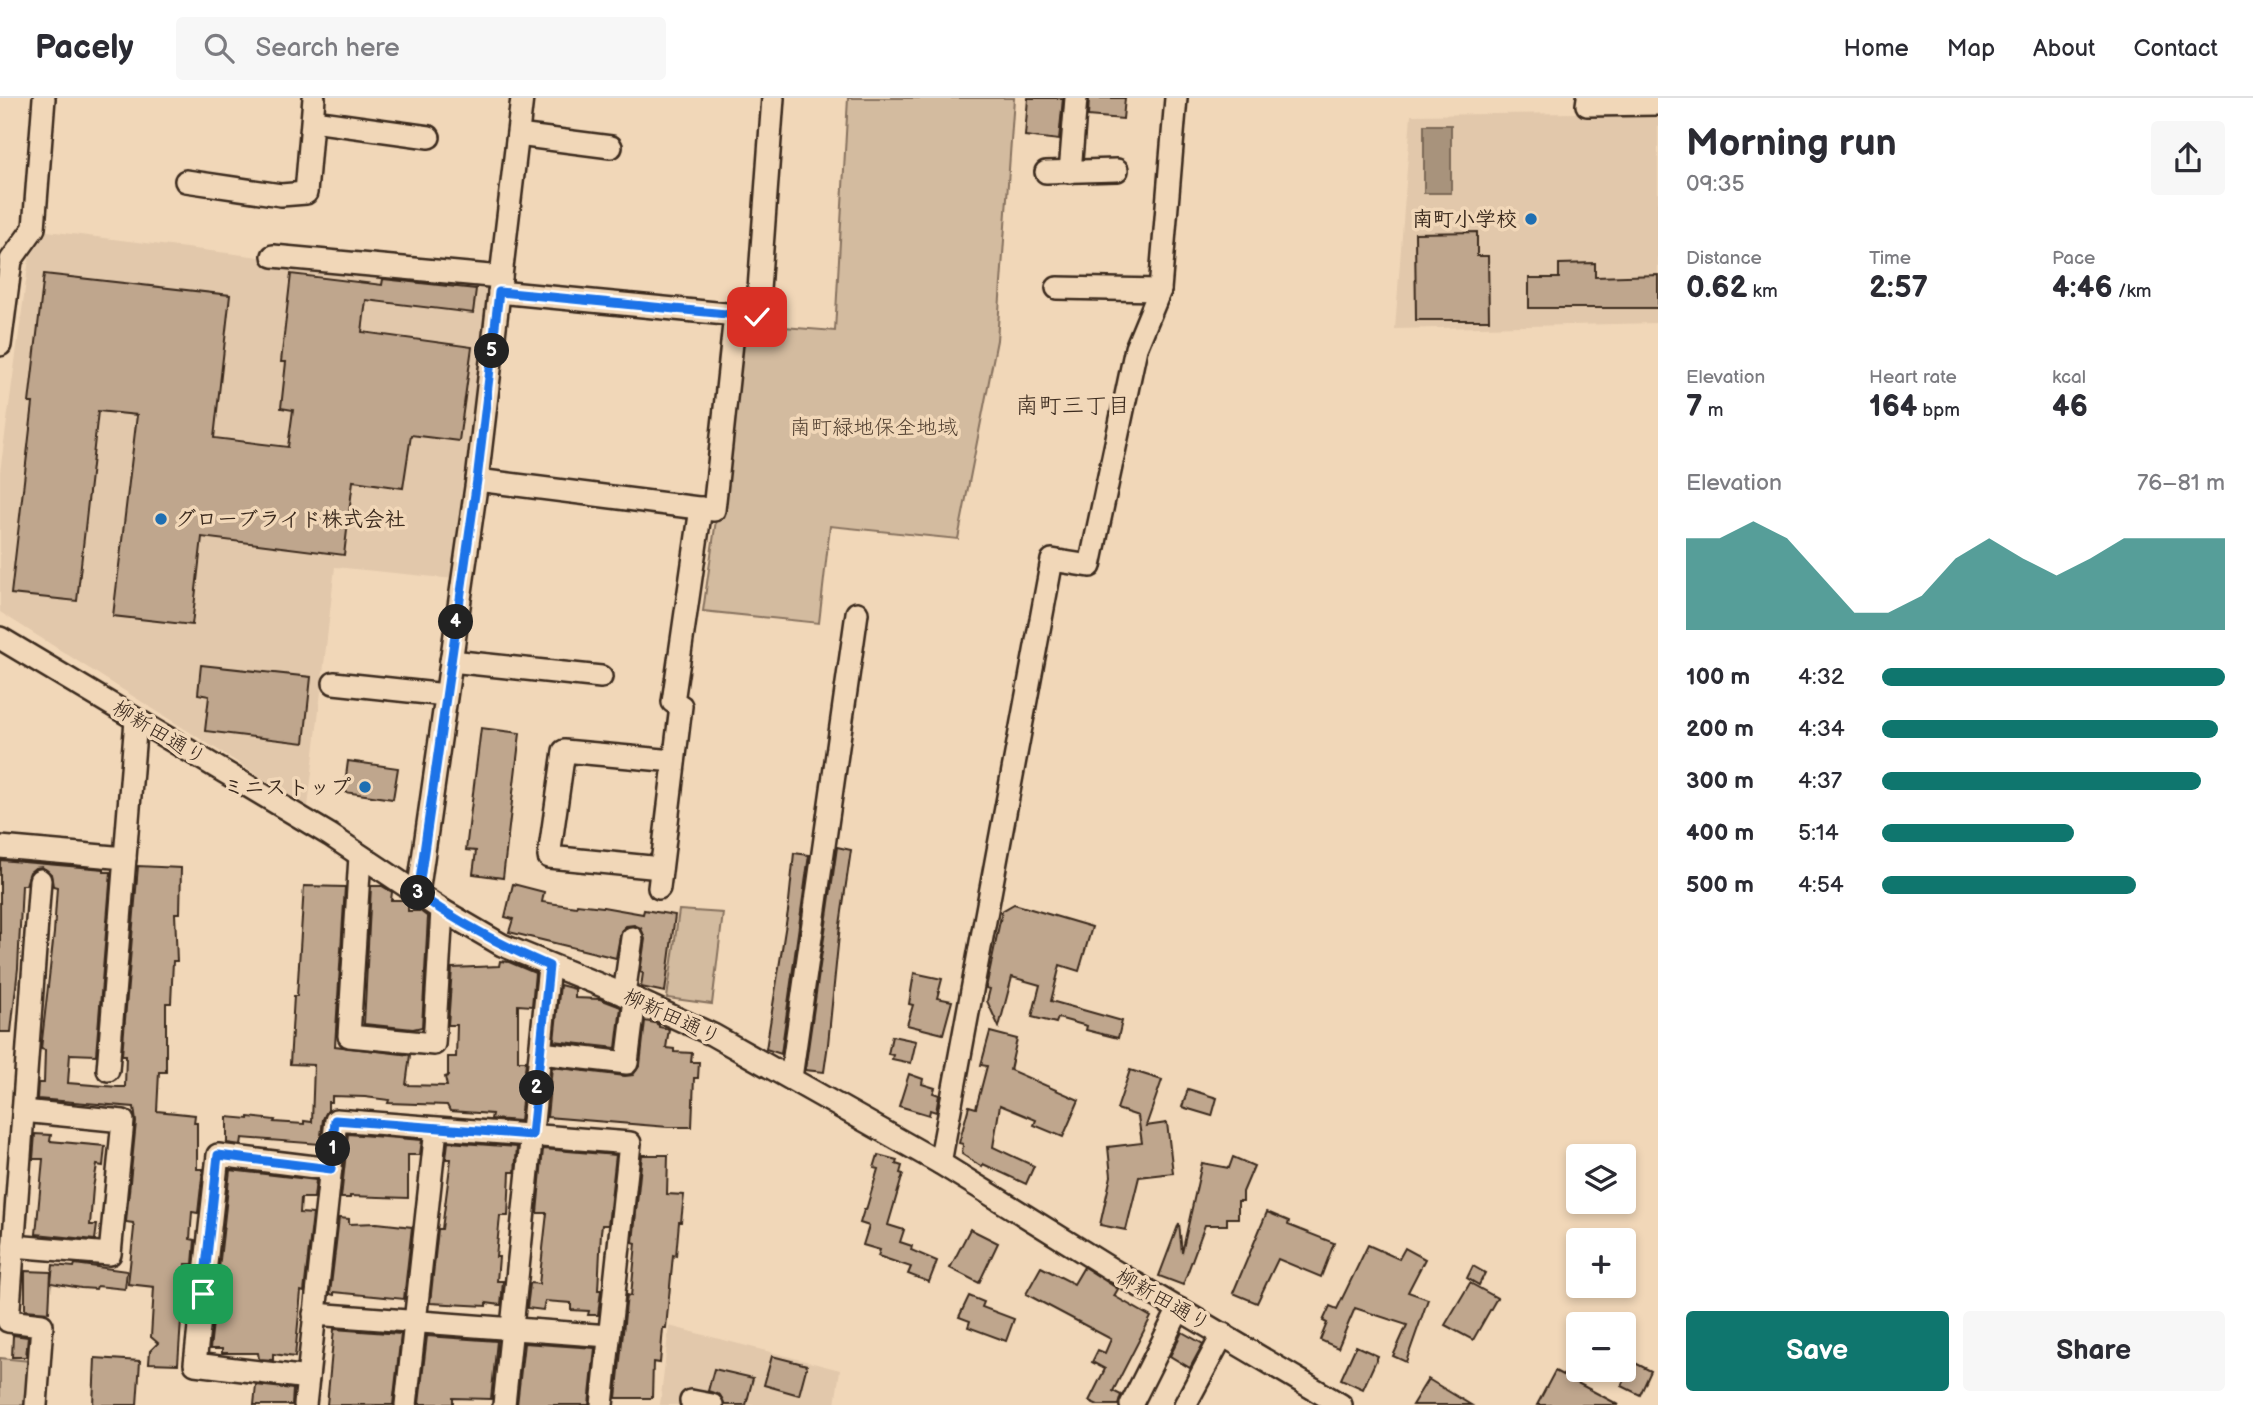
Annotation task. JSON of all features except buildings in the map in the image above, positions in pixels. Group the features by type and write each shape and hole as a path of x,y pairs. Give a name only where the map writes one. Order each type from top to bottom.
{"street":[{"path":"0,345 11,260 34,228 44,98"},
{"path":"186,181 281,195 306,193 314,98"},
{"path":"418,894 477,480 522,98"},
{"path":"273,256 757,317 773,98"},
{"path":"1070,172 1076,98"},
{"path":"940,1163 1052,560 1090,566 1136,348 1160,290 1176,98"},
{"path":"1588,98 1587,105 1658,104"},
{"path":"313,121 429,137"},
{"path":"518,135 611,147"},
{"path":"1045,172 1117,170"},
{"path":"1057,288 1160,290"},
{"path":"477,480 714,510 735,315"},
{"path":"674,761 564,751 548,857 660,878 681,706 673,702 701,508"},
{"path":"791,1078 857,613"},
{"name":"柳新田通り","path":"0,638 330,835 442,911 502,945 630,997 713,1035 940,1163 1111,1269 1341,1405"},
{"path":"451,661 601,677"},
{"path":"334,683 446,695"},
{"path":"108,1070 136,720"},
{"path":"0,848 125,858"},
{"path":"360,856 349,1036 434,1044 442,911"},
{"path":"36,1405 42,1325 8,1321 40,880"},
{"path":"541,1053 627,1063 632,937"},
{"path":"504,1405 549,966"},
{"path":"13,1246 110,1254 123,1121 23,1111"},
{"path":"305,1405 335,1120 630,1143 602,1405"},
{"path":"406,1405 436,1129"},
{"path":"308,1378 195,1364 205,1272 218,1155 331,1169"},
{"path":"1131,1405 1179,1309"},
{"path":"314,1314 609,1336"},
{"path":"1185,1405 1223,1334"}],"shaded area":[{"name":"南町小学校","path":"1658,112 1658,323 1395,329 1411,115"},
{"path":"1424,125 1451,125 1451,193 1424,193"},
{"path":"47,231 488,285 454,579 335,567 308,807 0,612 0,472 29,259"},
{"path":"669,1326 840,1370 835,1405 660,1405"}],"green space":[{"name":"南町緑地保全地域","path":"848,98 1014,98 997,340 958,539 830,526 819,623 703,611 744,324 835,331"},
{"path":"679,910 723,913 712,1004 667,998"},
{"path":"0,1358 30,1361 27,1405 0,1405"}],"place":[{"name":"南町小学校","path":"1531,219"},
{"name":"グローブライド株式会社","path":"161,519"},
{"name":"ミニストップ","path":"365,787"}],"district":[{"name":"南町三丁目","path":"1073,406"}],"route":[{"path":"203,1294 218,1155 331,1169 335,1120 532,1135 549,966 502,945 418,894 477,480 499,292 757,317"}]}
